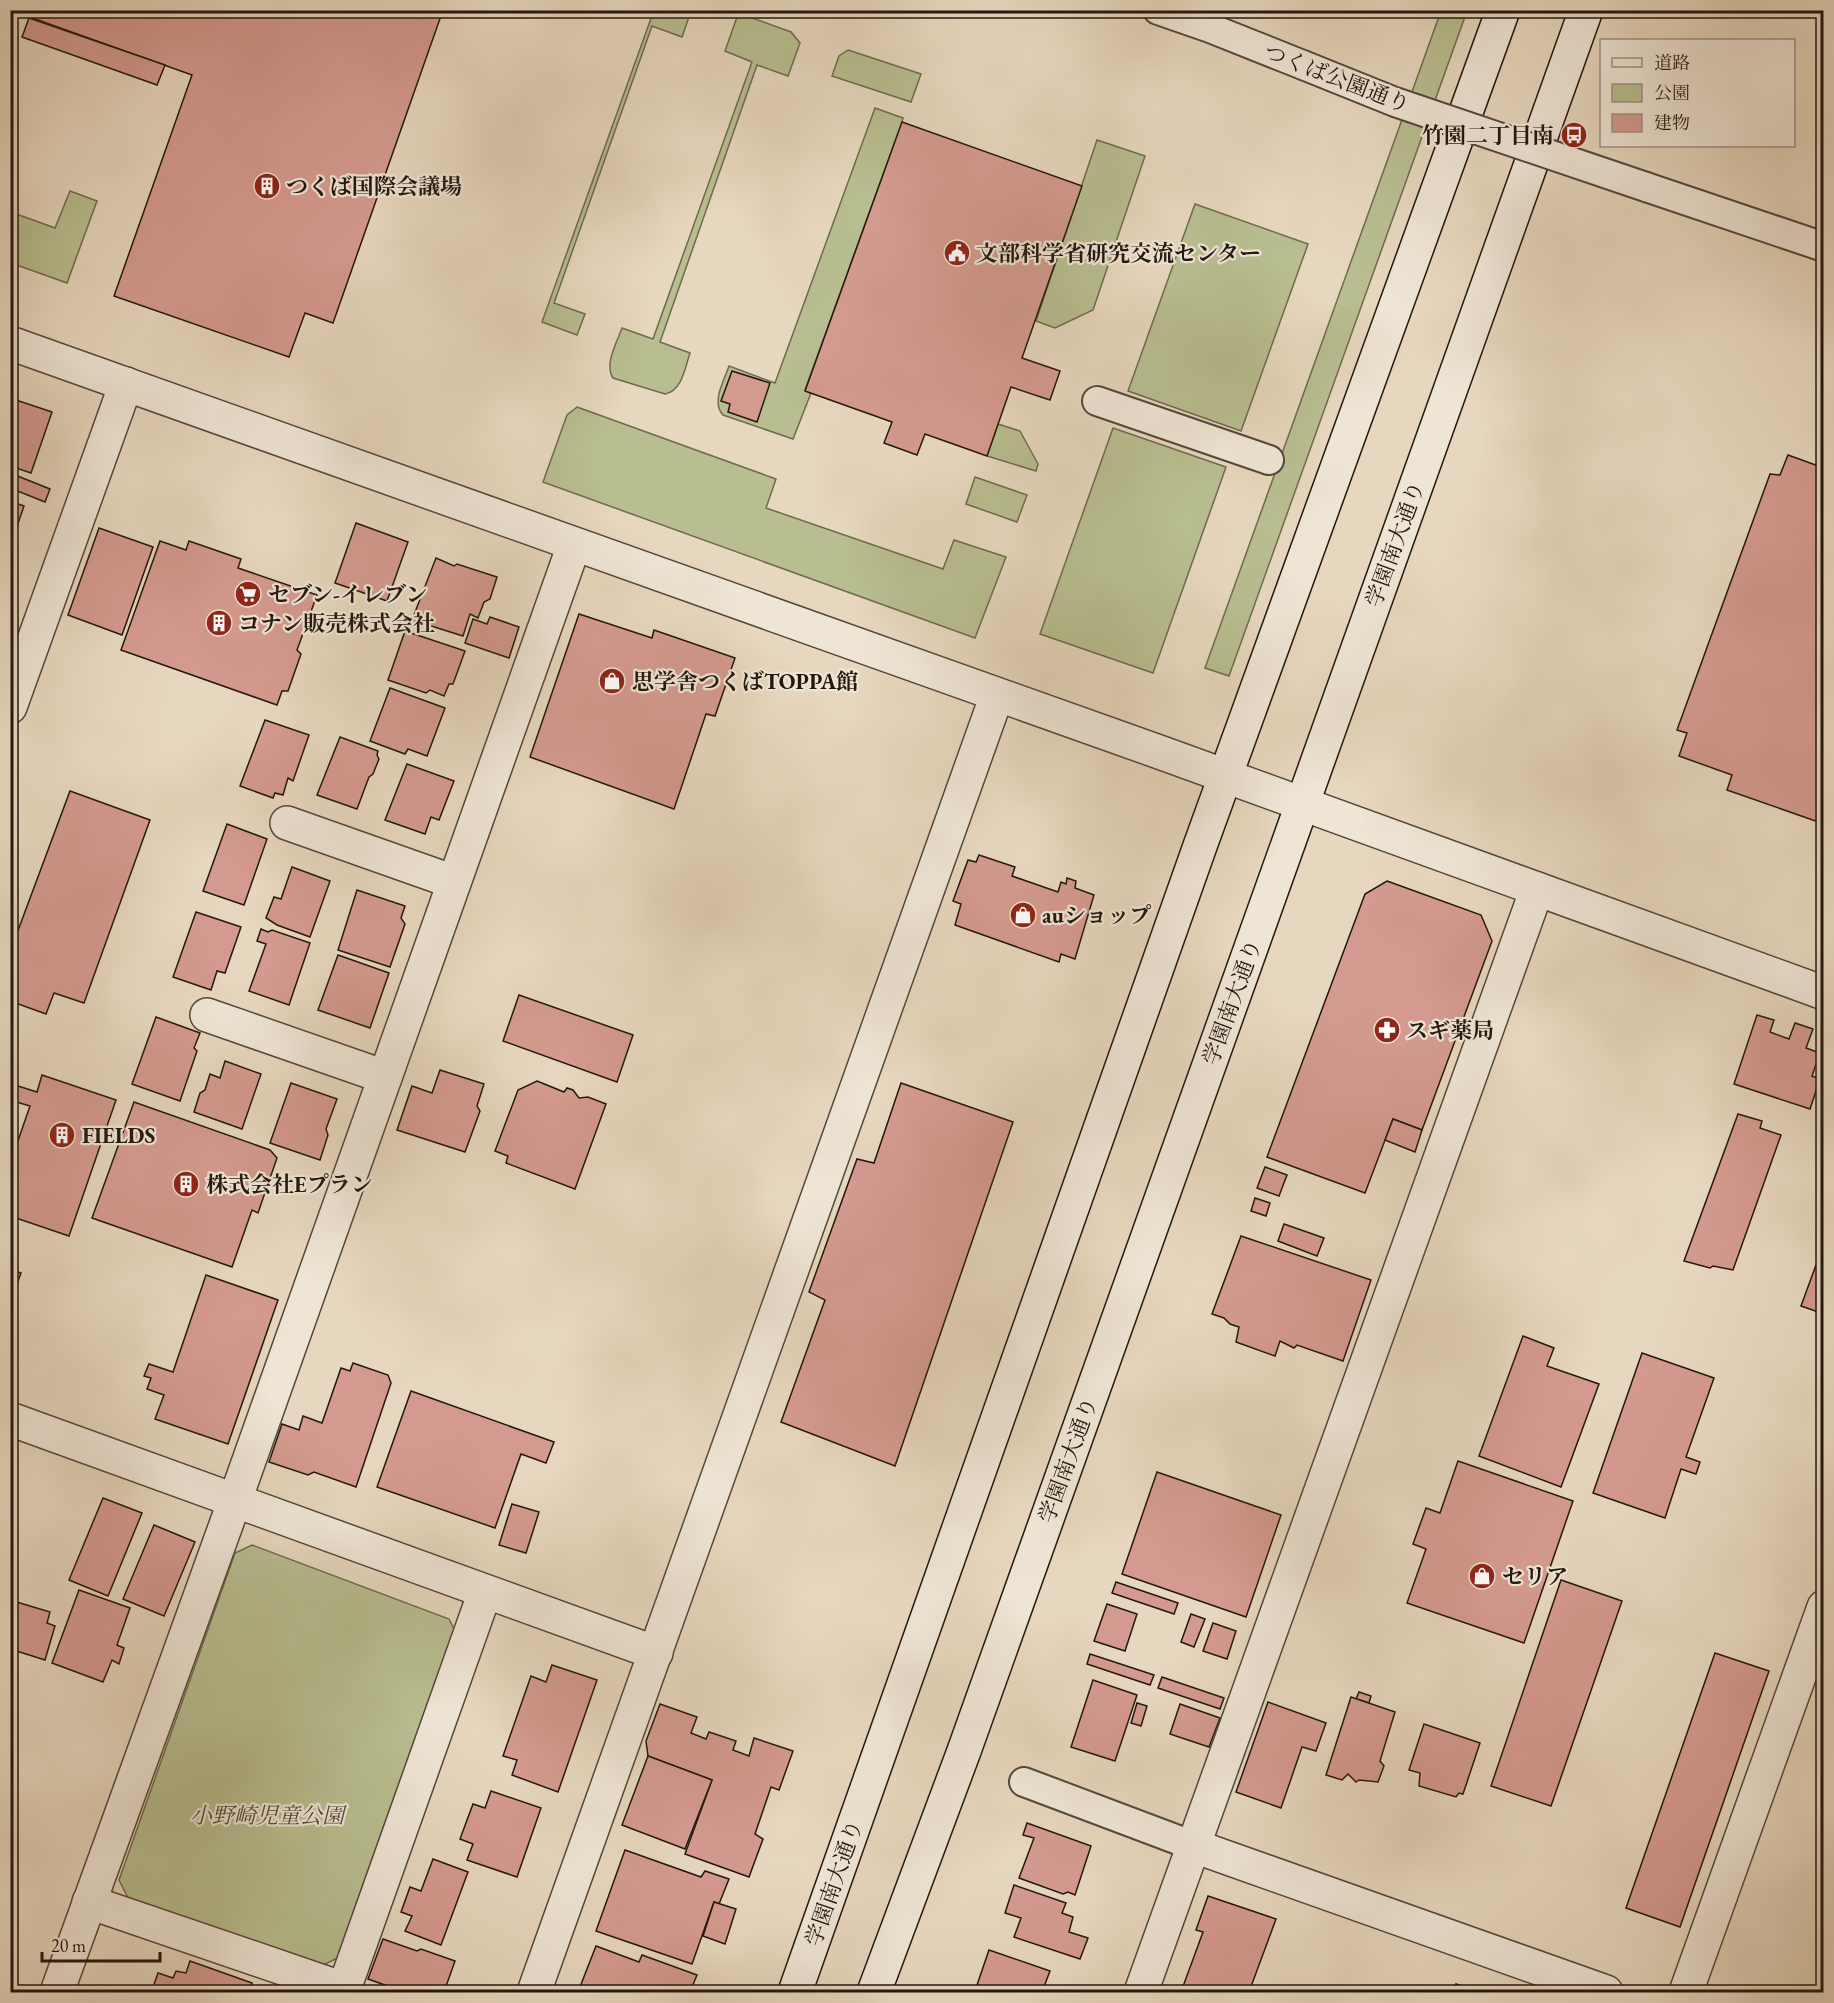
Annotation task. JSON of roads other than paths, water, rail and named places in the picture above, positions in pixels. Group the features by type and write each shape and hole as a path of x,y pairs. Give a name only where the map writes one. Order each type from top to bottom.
{"street":[{"name":"つくば公園通り","path":"1158,10 1210,28 1395,102 1824,248"},
{"name":"学園南大通り","path":"795,1992 1225,776 1503,10"},
{"name":"学園南大通り","path":"874,1992 968,1740 1586,10"},
{"path":"10,343 1225,776 1824,993"},
{"path":"10,707 126,384"},
{"path":"1097,401 1269,460"},
{"path":"57,1992 235,1500 574,545"},
{"path":"534,1992 997,695"},
{"path":"287,824 454,882"},
{"path":"1141,1992 1537,889"},
{"path":"207,1015 385,1077"},
{"path":"10,1419 656,1653"},
{"path":"89,1902 344,1989 485,1592"},
{"path":"1686,1992 1824,1606"},
{"path":"1024,1782 1554,1984 1606,1992"}],"place":[{"name":"竹園二丁目南","path":"1574,135"},
{"name":"つくば国際会議場","path":"267,186"},
{"name":"文部科学省研究交流センター","path":"957,253"},
{"name":"セブン-イレブン","path":"248,594"},
{"name":"コナン販売株式会社","path":"219,623"},
{"name":"思学舎つくばTOPPA館","path":"612,681"},
{"name":"auショップ","path":"1023,915"},
{"name":"スギ薬局","path":"1387,1030"},
{"name":"FIELDS","path":"62,1135"},
{"name":"株式会社Eプラン","path":"186,1184"},
{"name":"セリア","path":"1482,1576"}],"park label":[{"name":"小野崎児童公園","path":"267,1815"}]}
